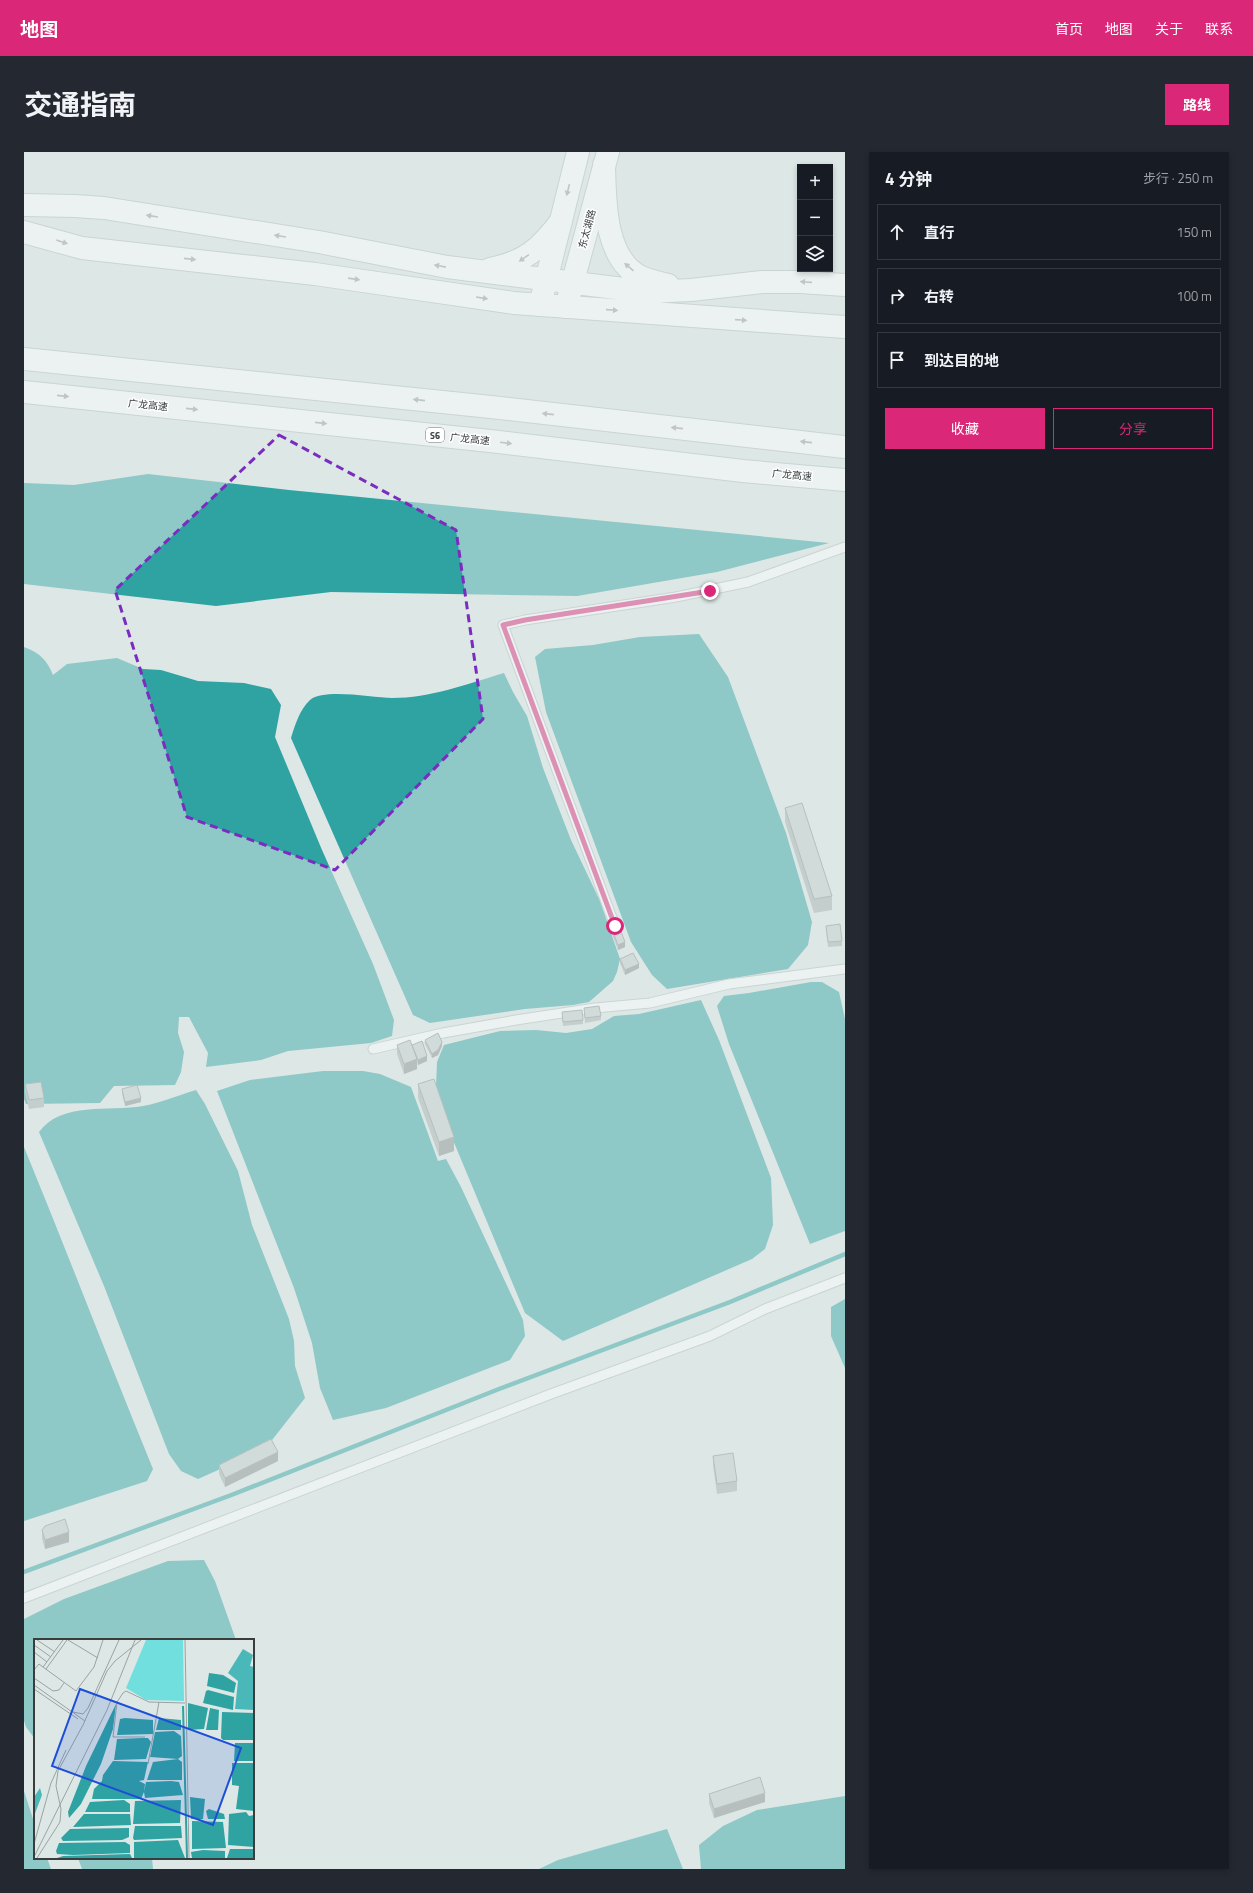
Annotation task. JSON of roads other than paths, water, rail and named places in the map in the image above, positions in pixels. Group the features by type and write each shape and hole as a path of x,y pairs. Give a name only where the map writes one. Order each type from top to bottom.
{"main road":[{"path":"540,305 578,152"},
{"path":"606,158 605,199 611,238 622,261 641,277 691,290"},
{"name":"东太湖路","path":"566,307 606,158"},
{"path":"24,205 104,208 319,242 447,267 572,284 648,292 691,290 762,282 800,282 845,285"},
{"path":"481,271 520,261 546,241 561,221"},
{"path":"24,232 82,248 307,273 514,303 845,327"},
{"path":"24,359 491,407 845,446"},
{"name":"广龙高速","path":"24,392 490,441 743,471 845,480"}],"lane":[{"path":"615,926 503,625 525,620 710,591 748,582 845,547"},
{"path":"373,1049 450,1032 516,1020 595,1008 650,1003 729,984 845,969"},
{"path":"24,1598 544,1397 710,1336 765,1309 845,1278"}],"water":[{"path":"148,474 289,490 829,543 717,572 577,596 331,592 216,606 24,584 24,483 74,485"},
{"path":"699,634 728,677 786,833 812,922 808,945 788,969 667,989 652,975 631,942 546,712 535,657 545,649 593,645 640,637"},
{"path":"24,647 39,655 48,665 53,675 67,664 117,658 143,669 161,670 198,681 244,683 271,689 281,705 275,737 322,850 373,964 394,1020 392,1036 371,1043 288,1051 261,1060 206,1067 208,1053 189,1017 179,1017 178,1033 184,1052 181,1072 175,1085 114,1086 100,1103 26,1104 24,1099"},
{"path":"504,673 527,716 543,768 571,840 600,901 620,959 613,981 589,1002 573,1005 525,1009 430,1023 413,1015 291,738 303,708 310,700 317,696 350,694 392,698 420,696 448,690"},
{"path":"811,982 822,982 839,992 845,1019 845,1231 810,1244 729,1044 717,1006 724,996"},
{"path":"701,1000 719,1040 771,1178 773,1225 765,1249 752,1259 563,1341 525,1313 448,1128 436,1087 437,1062 444,1045 500,1031 536,1030 566,1033 592,1029 614,1016 639,1014"},
{"path":"323,1071 363,1071 380,1074 411,1087 438,1161 446,1159 461,1187 523,1320 525,1336 510,1360 386,1408 333,1420 320,1388 312,1343 294,1288 217,1091 250,1080"},
{"path":"196,1090 205,1104 238,1171 252,1225 289,1319 294,1341 295,1366 305,1398 265,1449 198,1479 181,1471 169,1454 104,1286 39,1132 49,1122 60,1116 73,1112 130,1108 149,1105"},
{"path":"24,1147 153,1469 147,1481 24,1521"},
{"path":"845,1299 845,1368 831,1336 831,1307"},
{"path":"204,1560 215,1581 236,1639 34,1639 34,1738 26,1727 24,1721 24,1619 64,1599 168,1561"},
{"path":"24,1791 34,1822 34,1859 47,1859 51,1869 24,1869"},
{"path":"845,1796 845,1869 701,1869 699,1845 723,1826 757,1810"},
{"path":"667,1829 683,1869 539,1869 558,1860"},
{"path":"78,1859 152,1859 153,1869 82,1869"}],"waterway":[{"path":"24,1572 234,1494 499,1389 730,1302 845,1254"}]}
